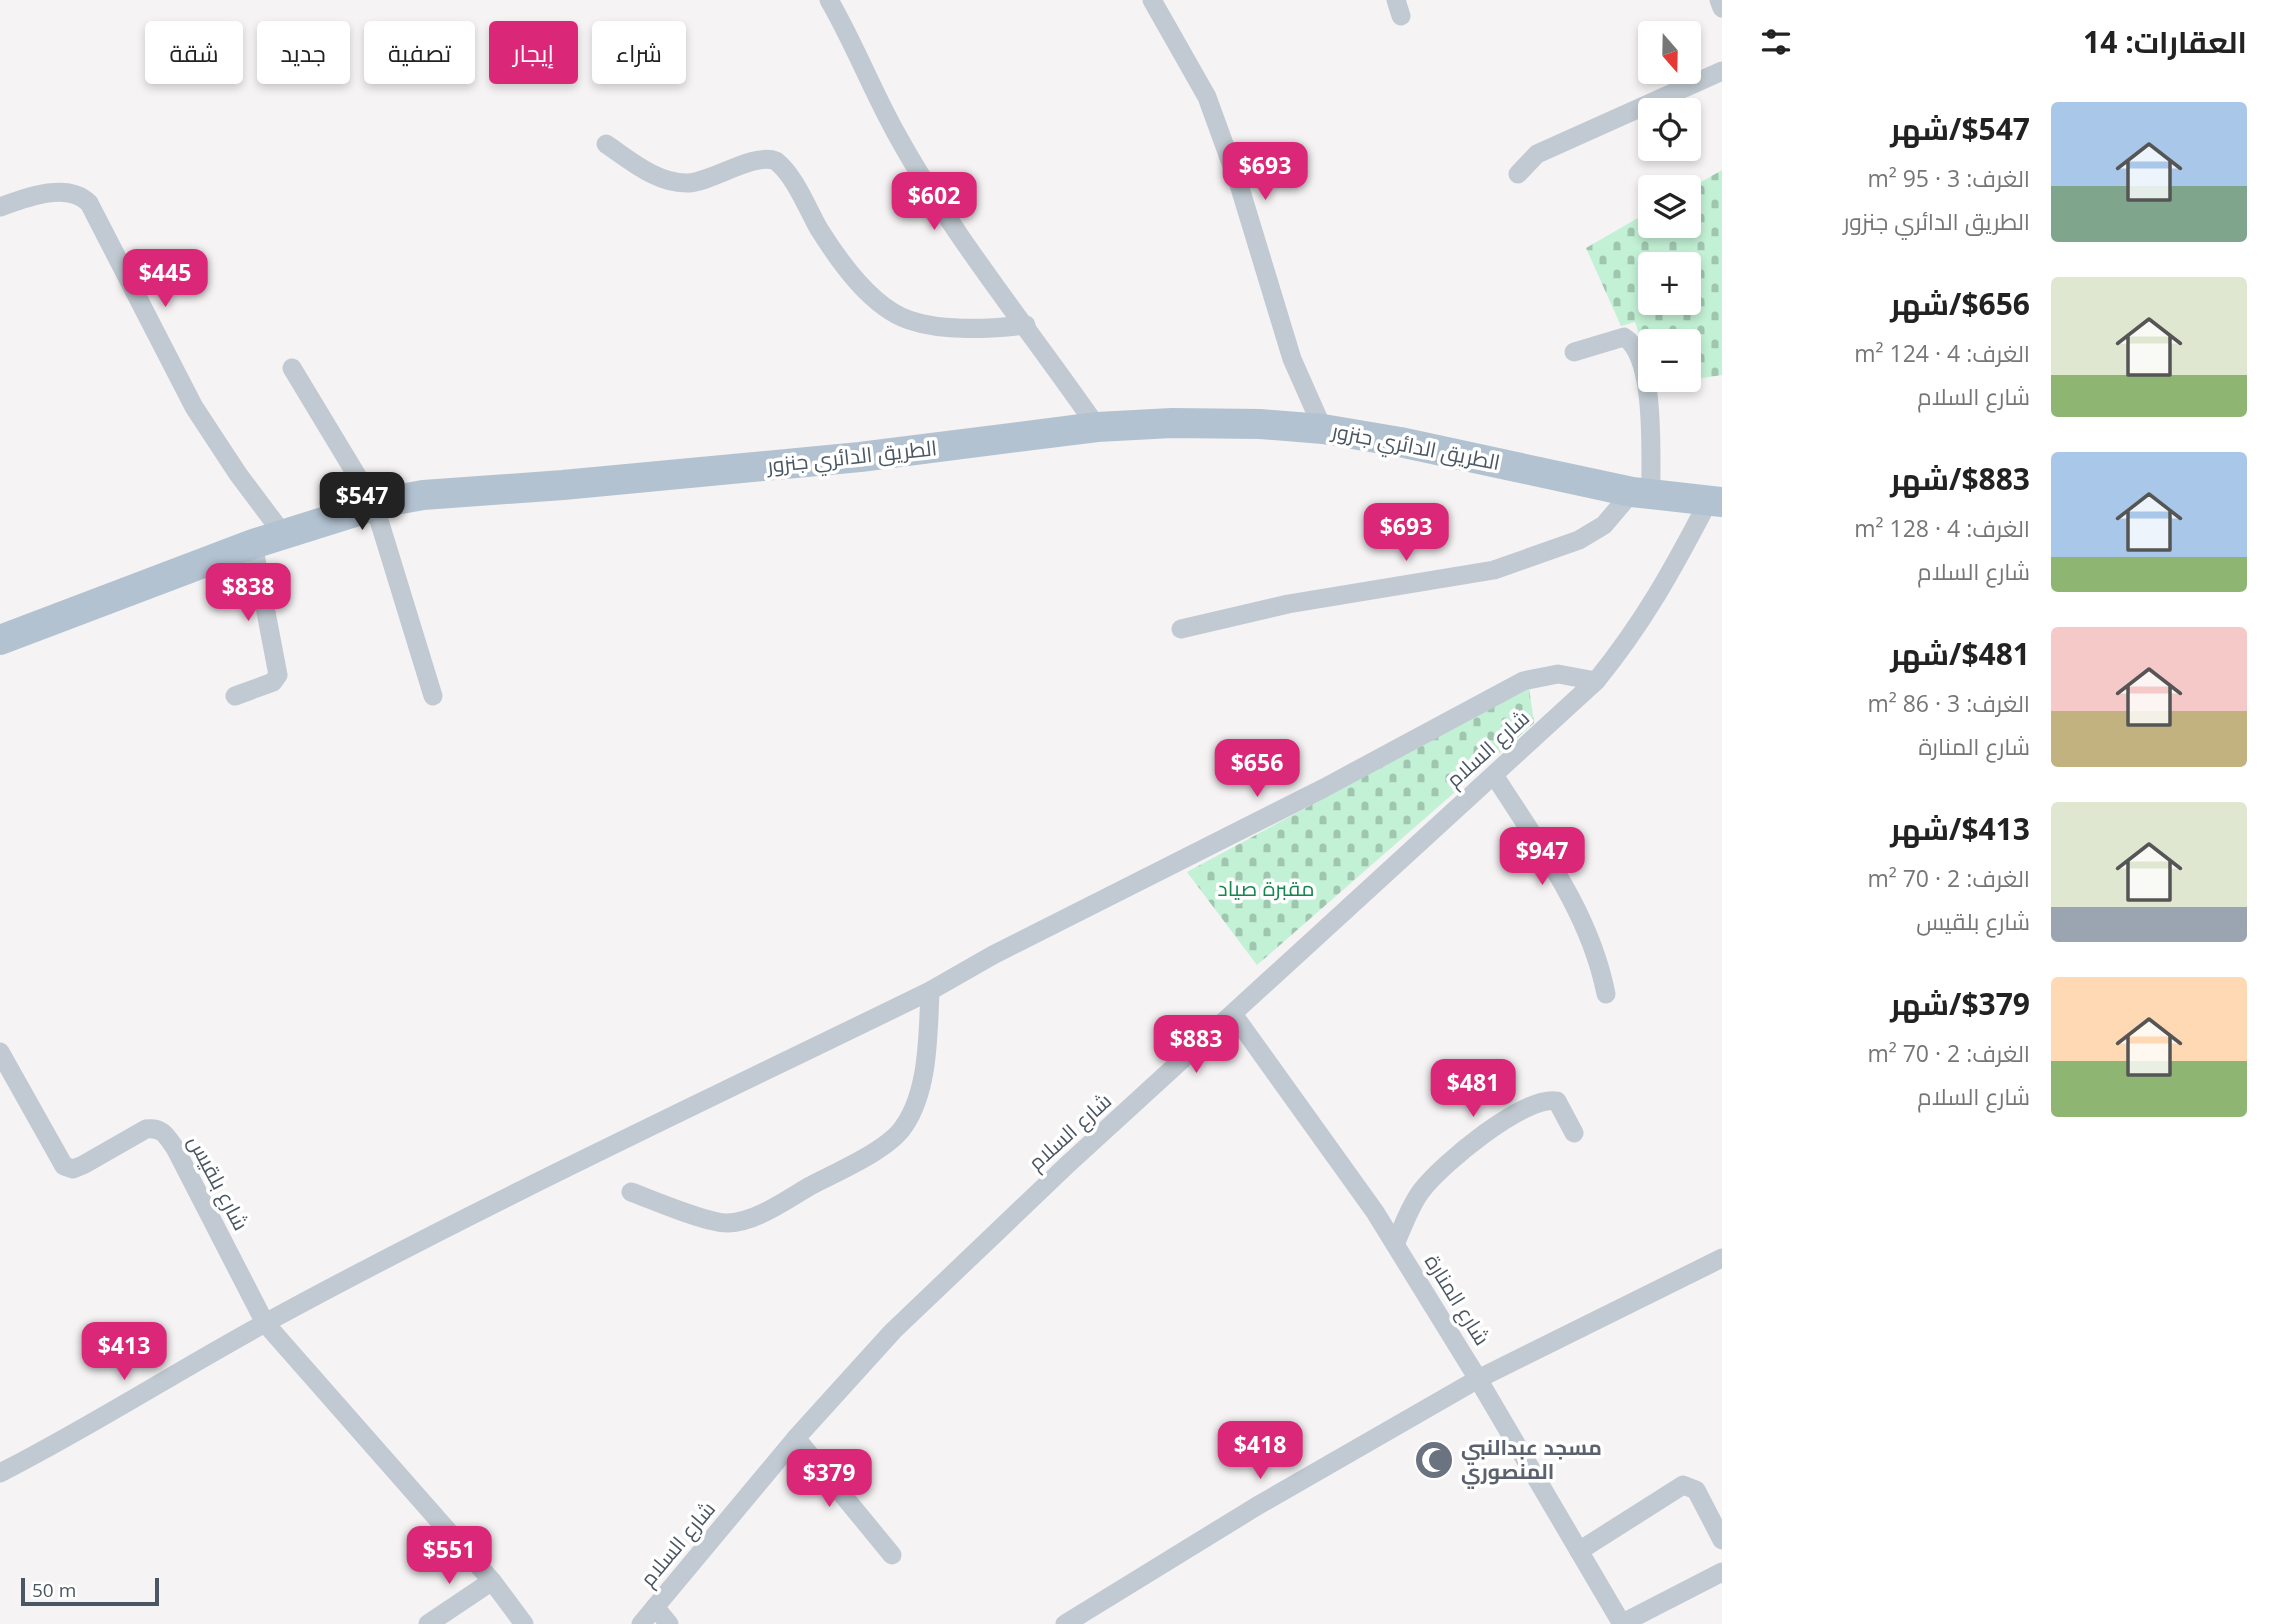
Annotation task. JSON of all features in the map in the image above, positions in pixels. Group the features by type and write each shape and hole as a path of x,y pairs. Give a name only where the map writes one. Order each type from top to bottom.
{"main road":[{"name":"الطريق الدائري جنزور","path":"0,640 253,544 374,505 423,495 761,467 1097,428 1183,423 1323,429 1413,444 1642,493 1715,502"}],"street":[{"path":"829,0 856,48 895,132 951,221 1097,428"},
{"path":"1152,0 1207,97 1240,188 1292,359 1323,429"},
{"path":"1719,0 1722,8"},
{"path":"1517,174 1537,154 1722,71"},
{"path":"606,144 651,174 687,183 762,159 776,161 825,237 870,294 891,310 908,319 936,325 995,329 1026,325"},
{"path":"0,207 42,195 61,193 82,196 89,203 194,407 237,474 283,534"},
{"path":"1181,629 1288,604 1494,570 1579,540 1604,525 1642,493 1646,379 1636,349 1624,337 1616,337 1574,352"},
{"path":"292,368 374,505 433,696"},
{"name":"شارع السلام","path":"640,1624 796,1438 893,1331 1066,1164 1596,681 1635,634 1715,502"},
{"path":"235,696 273,682 278,675 253,544"},
{"path":"0,1473 74,1436 265,1323 930,990 993,955 1324,788 1523,681 1539,675 1558,674 1596,681"},
{"path":"1494,775 1567,888 1600,966 1606,994"},
{"path":"631,1192 726,1224 746,1219 775,1206 884,1144 904,1128 915,1103 928,1032 930,990"},
{"name":"شارع المنارة","path":"1233,1014 1395,1244 1478,1379 1621,1624"},
{"name":"شارع بلقيس","path":"0,1052 64,1166 73,1169 83,1165 146,1129 157,1128 163,1131 175,1148 265,1323"},
{"path":"1395,1244 1421,1190 1458,1155 1520,1110 1549,1100 1557,1101 1574,1133"},
{"path":"1065,1624 1256,1506 1478,1379 1722,1258"},
{"path":"265,1323 492,1581 524,1624"},
{"path":"796,1438 892,1555"},
{"path":"1579,1551 1683,1485 1696,1490 1722,1540"},
{"path":"1621,1624 1722,1572"},
{"path":"428,1624 492,1581"},
{"path":"654,1607 669,1624"}],"green space":[{"path":"1722,170 1722,375 1701,378 1701,329 1638,331 1635,322 1621,326 1586,248 1638,218 1638,238 1701,238 1701,182"},
{"name":"مقبرة صياد","path":"1529,688 1534,723 1257,965 1187,872"}],"place":[{"name":"مسجد عبدالنبي المنصوري","path":"1434,1460"}]}
